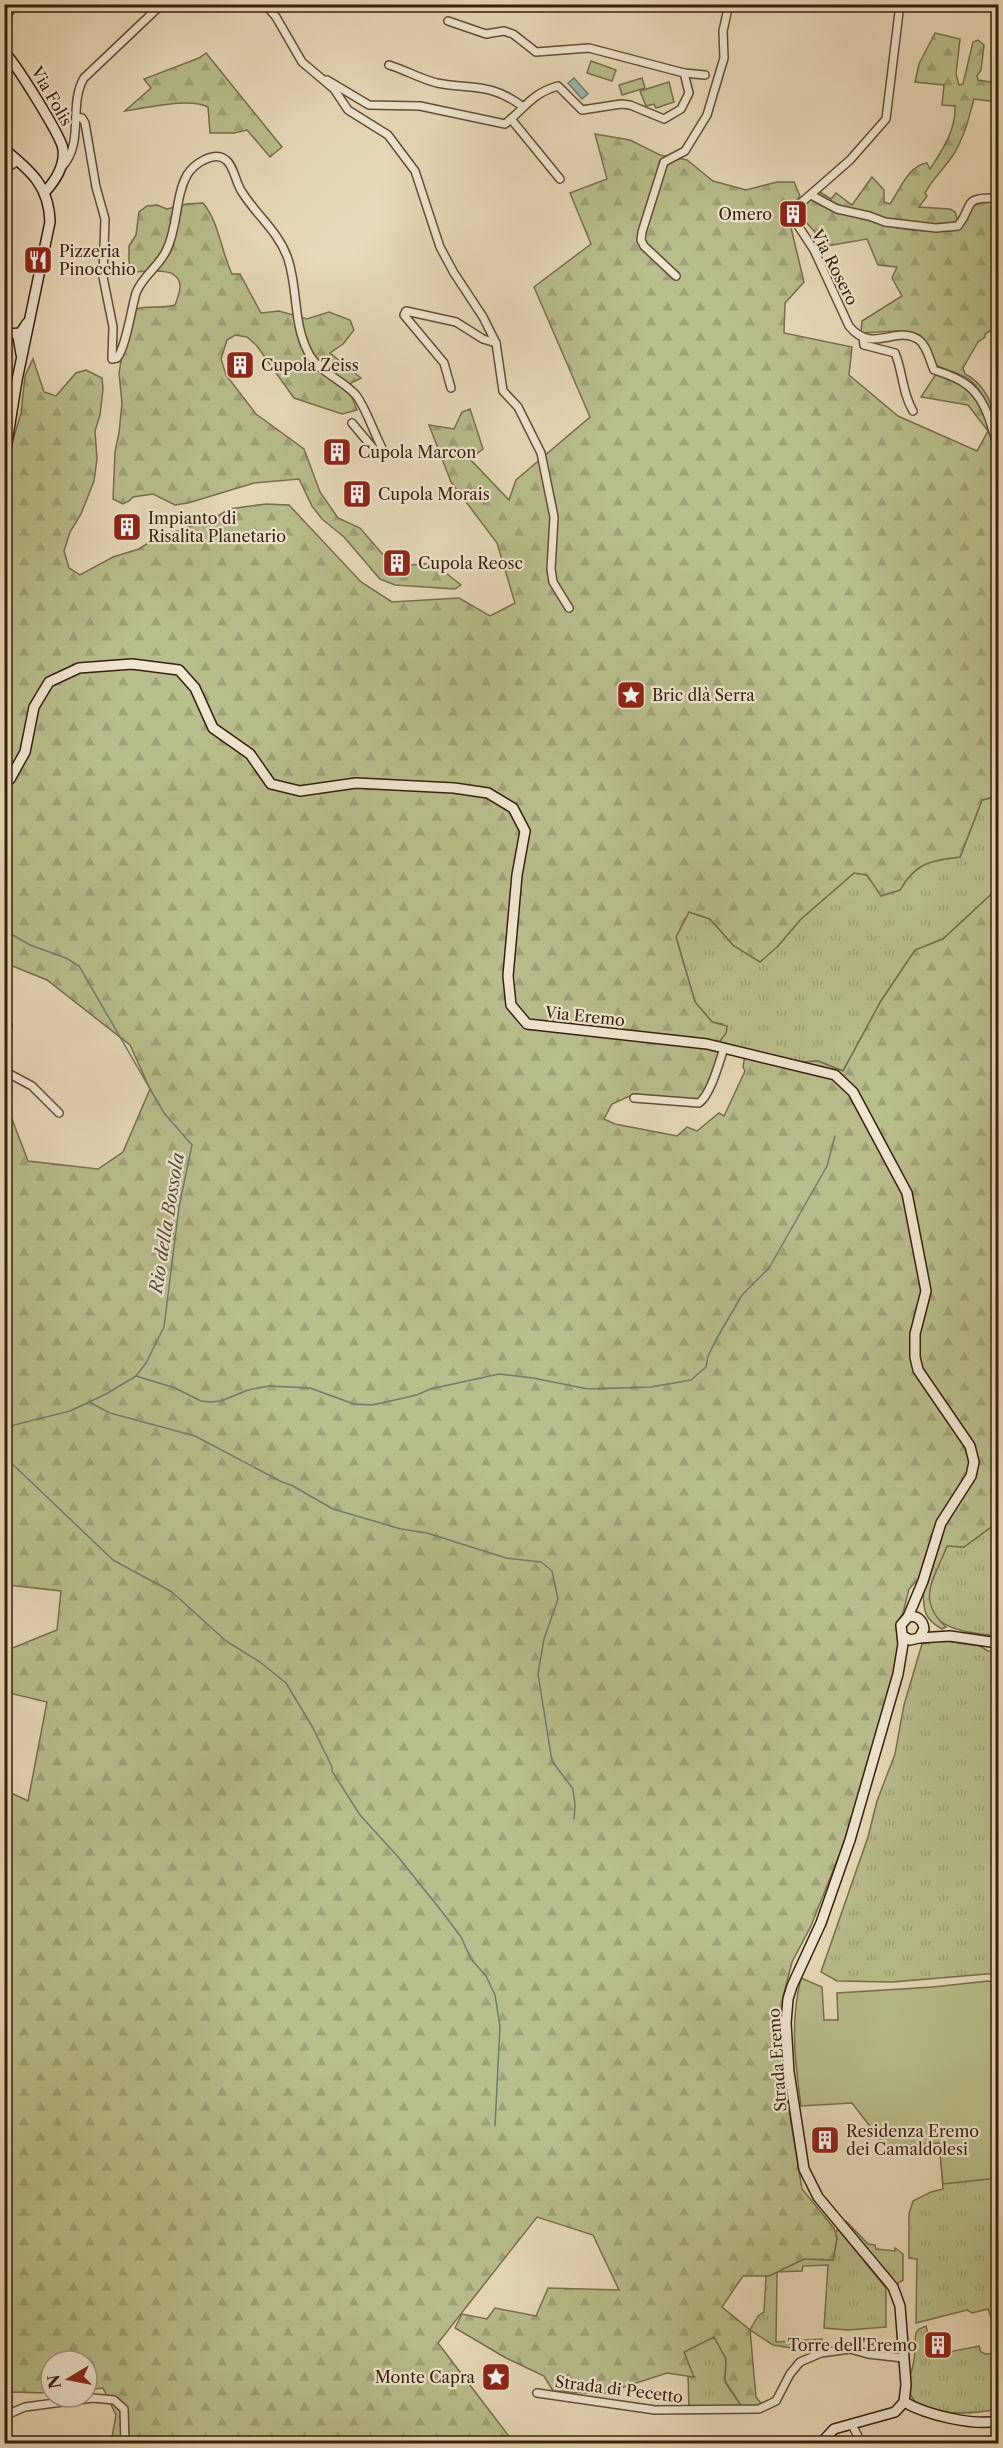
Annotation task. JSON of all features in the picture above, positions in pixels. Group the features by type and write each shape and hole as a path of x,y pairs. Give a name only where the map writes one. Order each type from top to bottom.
{"street":[{"path":"45,192 67,161 74,143 78,94 84,78 162,4"},
{"path":"265,4 276,17 302,62 334,89 348,110 388,135 415,171 440,247 483,317 496,343 503,391 518,407 541,453 554,516 551,569 553,582 569,608"},
{"path":"676,276 644,246 641,240 642,232 664,162 685,151 701,128 712,76 724,58 723,31 729,4"},
{"name":"Via Rosero","path":"863,338 857,336 849,326 814,250 797,224 802,202 850,160 886,119 900,4"},
{"path":"448,21 486,34 504,31 513,34 536,52 563,48 589,48 684,72 712,76"},
{"name":"Via Folis","path":"4,52 14,61 59,138 63,152 60,169"},
{"path":"388,65 436,82 485,87 506,94 522,106"},
{"path":"316,75 340,86 369,105 420,106 505,124 522,106 558,86 582,111 621,104 630,105 664,119 681,109 689,93 684,72"},
{"path":"76,117 82,118 85,123 96,187 105,219 103,277 113,327 112,358 115,359 121,351 139,286 164,256 169,245 187,176 202,161 223,158 228,162 242,193 275,232 286,253 297,315 309,355 325,372 358,397 383,450 382,455 378,454 352,423"},
{"path":"512,119 560,179"},
{"path":"4,142 45,192 50,222 32,313 23,338 21,363 4,461"},
{"path":"4,149 20,162"},
{"path":"4,169 20,162"},
{"path":"811,195 837,209 885,222 936,228 958,226 967,207 974,200 982,197 999,198"},
{"path":"451,388 444,363 404,315 406,311 456,322 483,339 496,343"},
{"path":"4,333 23,338"},
{"path":"913,411 905,399 902,369 894,353 864,345 863,338 907,335 919,340 926,349 934,370 967,383 978,395 999,445"},
{"path":"4,338 23,338"},
{"name":"Via Eremo","path":"4,780 10,779 25,752 34,707 49,682 79,668 100,666 132,664 179,670 195,688 213,728 250,754 271,784 300,791 356,783 454,788 488,793 513,808 525,831 517,875 508,976 511,1005 527,1024 662,1038 724,1048 835,1075 843,1081 854,1092 907,1193 926,1291 915,1334 915,1357 918,1370 970,1446 974,1462 971,1476 941,1523 923,1581 908,1617"},
{"path":"4,1015 8,1025 4,1041"},
{"path":"634,1098 699,1103 703,1100 711,1083 724,1048"},
{"path":"4,1071 32,1086 60,1113"},
{"name":"Via Eremo","path":"922,1621 919,1602 923,1581"},
{"path":"950,1636 915,1617 908,1617 901,1625 903,1636 910,1640 950,1636 999,1643"},
{"path":"918,1638 923,1632 922,1621"},
{"name":"Strada Eremo","path":"898,1674 903,1636"},
{"name":"Strada Eremo","path":"904,2402 906,2385 900,2306 892,2288 818,2197 804,2169 791,2083 786,2023 790,1992 825,1913 898,1674 912,1644 918,1638"},
{"name":"Strada di Pecetto","path":"537,2393 655,2410 735,2410 769,2406 776,2401 795,2367 800,2362 821,2353 850,2349 868,2354 903,2358"},
{"path":"4,2416 25,2407 93,2398 114,2400 124,2409 124,2444"},
{"path":"820,2444 834,2429 895,2412 904,2402 920,2409 978,2423 999,2421"},
{"path":"852,2425 862,2444"}],"green space":[{"path":"4,5 10,7 28,5 21,6 21,10 13,12 14,14 8,16 8,20 5,21"},
{"path":"935,33 960,39 956,74 959,85 963,84 973,42 978,40 984,45 978,80 996,83 998,86 998,107 990,101 974,99 959,145 928,188 925,193 927,196 919,207 950,209 955,212 959,224 948,227 866,217 875,222 912,230 951,230 961,228 971,209 977,203 998,199 998,326 985,334 985,337 978,342 963,368 965,374 986,393 994,411 998,440 981,392 962,375 935,365 920,335 896,331 861,333 862,321 902,296 892,278 897,267 878,265 867,239 827,246 806,222 806,203 820,192 831,199 836,193 852,205 872,177 884,190 884,202 890,204 915,168 927,163 930,169 948,139 955,115 955,106 942,105 944,85 915,82 919,64"},
{"path":"206,53 282,147 270,157 247,130 234,133 210,133 208,107 200,104 168,104 125,111 151,88 144,79 199,58"},
{"path":"591,61 616,70 612,81 587,73"},
{"path":"642,78 645,88 622,95 619,85"},
{"path":"669,82 674,102 656,108 654,104 646,106 640,91"},
{"path":"595,134 630,140 660,155 687,160 713,181 746,190 777,182 794,182 800,196 787,211 804,282 785,303 784,333 852,347 849,375 898,416 977,451 988,431 968,405 921,397 936,374 953,379 965,386 979,403 998,451 998,796 982,800 960,857 925,864 912,874 900,890 881,896 867,875 854,873 801,919 777,947 760,962 734,946 710,919 689,912 676,937 695,1002 712,1022 727,1026 726,1033 718,1044 719,1055 700,1101 634,1094 612,1104 604,1119 615,1124 677,1136 687,1127 697,1131 719,1113 724,1116 745,1071 743,1067 745,1055 801,1067 803,1062 818,1061 843,1071 881,1001 915,950 943,939 998,888 998,1522 964,1547 947,1546 930,1588 931,1607 946,1627 942,1629 928,1618 925,1612 921,1576 909,1589 903,1613 896,1625 900,1647 896,1666 848,1833 811,1926 792,1962 783,1997 781,2031 786,2093 802,2189 834,2228 837,2238 833,2260 804,2259 769,2276 743,2276 722,2307 750,2330 756,2397 763,2406 742,2407 725,2381 726,2359 714,2337 684,2352 694,2377 667,2373 602,2394 553,2391 544,2376 506,2358 455,2328 462,2314 487,2319 495,2308 536,2316 548,2288 619,2290 593,2235 537,2217 438,2343 514,2443 111,2443 116,2415 103,2388 99,2388 99,2349 39,2349 39,2393 9,2392 5,2394 5,1790 28,1801 47,1702 5,1692 5,1651 57,1630 61,1591 8,1585 5,1588 4,1098 28,1161 98,1169 123,1152 150,1089 130,1045 47,980 5,963 4,505 7,505 9,490 5,489 5,486 11,447 21,413 25,376 33,359 44,392 56,396 76,373 86,370 102,378 100,415 95,431 97,459 94,481 81,514 70,532 64,551 69,568 80,575 113,557 139,549 156,538 213,519 229,509 266,504 289,505 361,582 392,602 459,598 490,616 515,603 497,543 451,482 429,425 454,429 462,412 470,409 483,449 470,459 509,500 516,480 590,417 534,287 591,244 570,193 607,179"},
{"path":"203,203 213,219 232,274 240,274 261,313 279,311 307,319 329,312 350,320 354,330 343,344 330,353 361,378 347,385 357,410 342,414 294,398 257,346 247,337 235,335 227,340 221,359 226,375 256,414 304,449 320,492 338,518 360,528 393,570 402,571 410,565 433,563 461,585 455,589 395,585 380,579 344,537 322,519 312,506 299,479 254,483 175,505 153,494 133,497 123,504 113,499 115,452 122,403 119,373 127,325 135,309 175,305 180,288 178,279 168,272 133,272 129,262 129,246 136,235 139,212 147,206 157,205 167,209"},
{"path":"998,796 998,888 943,939 915,950 881,1001 843,1071 818,1061 803,1062 718,1044 723,1024 712,1022 695,1002 676,937 689,912 710,919 734,946 777,947 801,919 854,873 867,875 900,890 912,874 925,864 960,857 982,800"},
{"path":"998,1522 998,1636 947,1625 937,1618 931,1609 929,1597 932,1581 947,1546 964,1547"},
{"path":"940,1640 980,1646 988,1651 998,1651 998,1973 893,1982 837,1981 821,1972 868,1837 877,1801 895,1754 904,1705 922,1644"},
{"path":"801,1978 822,1987 824,2020 838,2020 837,1993 988,1981 998,1984 998,2178 943,2184 939,2143 886,2147 852,2103 801,2106 795,2058 795,2026"},
{"path":"998,2102 998,2212 991,2218 993,2226 998,2225 998,2325 994,2325 988,2309 972,2313 967,2310 916,2323 917,2259 909,2258 909,2214 913,2201 943,2189 940,2149"},
{"path":"842,2221 846,2221 868,2244 875,2245 876,2249 895,2251 895,2248 903,2254 903,2280 897,2284 891,2282"},
{"path":"838,2229 886,2288 886,2327 848,2330 824,2328 828,2265 803,2266 802,2271 777,2272 776,2342 822,2339 821,2349 816,2352 773,2345 750,2330 758,2316 764,2312 766,2276 804,2259 833,2260 837,2238 835,2233"},
{"path":"926,2326 934,2355 979,2346 981,2352 985,2354 998,2353 998,2409 963,2413 935,2411 915,2401 909,2384 916,2333"},
{"path":"714,2336 726,2359 725,2382 742,2407 689,2408 688,2376 693,2377 684,2352"}],"water":[{"path":"574,78 588,94 582,99 568,83"}],"waterway":[{"name":"Rio della Bossola","path":"4,930 30,945 66,958 79,966 164,1113 192,1145 179,1207 164,1327 146,1363 136,1376 106,1394 70,1411 14,1425 4,1434"},
{"path":"136,1376 175,1388 201,1401 221,1401 248,1390 269,1386 310,1388 354,1404 372,1405 499,1374 588,1389 651,1387 691,1380 706,1367 708,1356 742,1295 769,1268 827,1166 835,1136"},
{"path":"89,1402 110,1413 195,1436 333,1509 401,1529 427,1533 506,1558 541,1562 552,1571 558,1599 544,1639 538,1674 552,1761 573,1789 574,1819"},
{"path":"4,1456 113,1560 172,1592 226,1641 260,1662 286,1683 313,1728 332,1771 360,1815 399,1858 443,1913 461,1937 471,1959 486,1976 495,1995 500,2026 495,2126"},
{"path":"228,2444 249,2436"}],"place":[{"name":"Omero","path":"793,214"},
{"name":"Pizzeria Pinocchio","path":"38,260"},
{"name":"Cupola Zeiss","path":"240,365"},
{"name":"Cupola Marcon","path":"337,452"},
{"name":"Cupola Morais","path":"357,494"},
{"name":"Impianto di Risalita Planetario","path":"127,527"},
{"name":"Cupola Reosc","path":"397,563"},
{"name":"Bric dlà Serra","path":"631,695"},
{"name":"Residenza Eremo dei Camaldolesi","path":"825,2140"},
{"name":"Torre dell'Eremo","path":"938,2345"},
{"name":"Monte Capra","path":"496,2377"}]}
